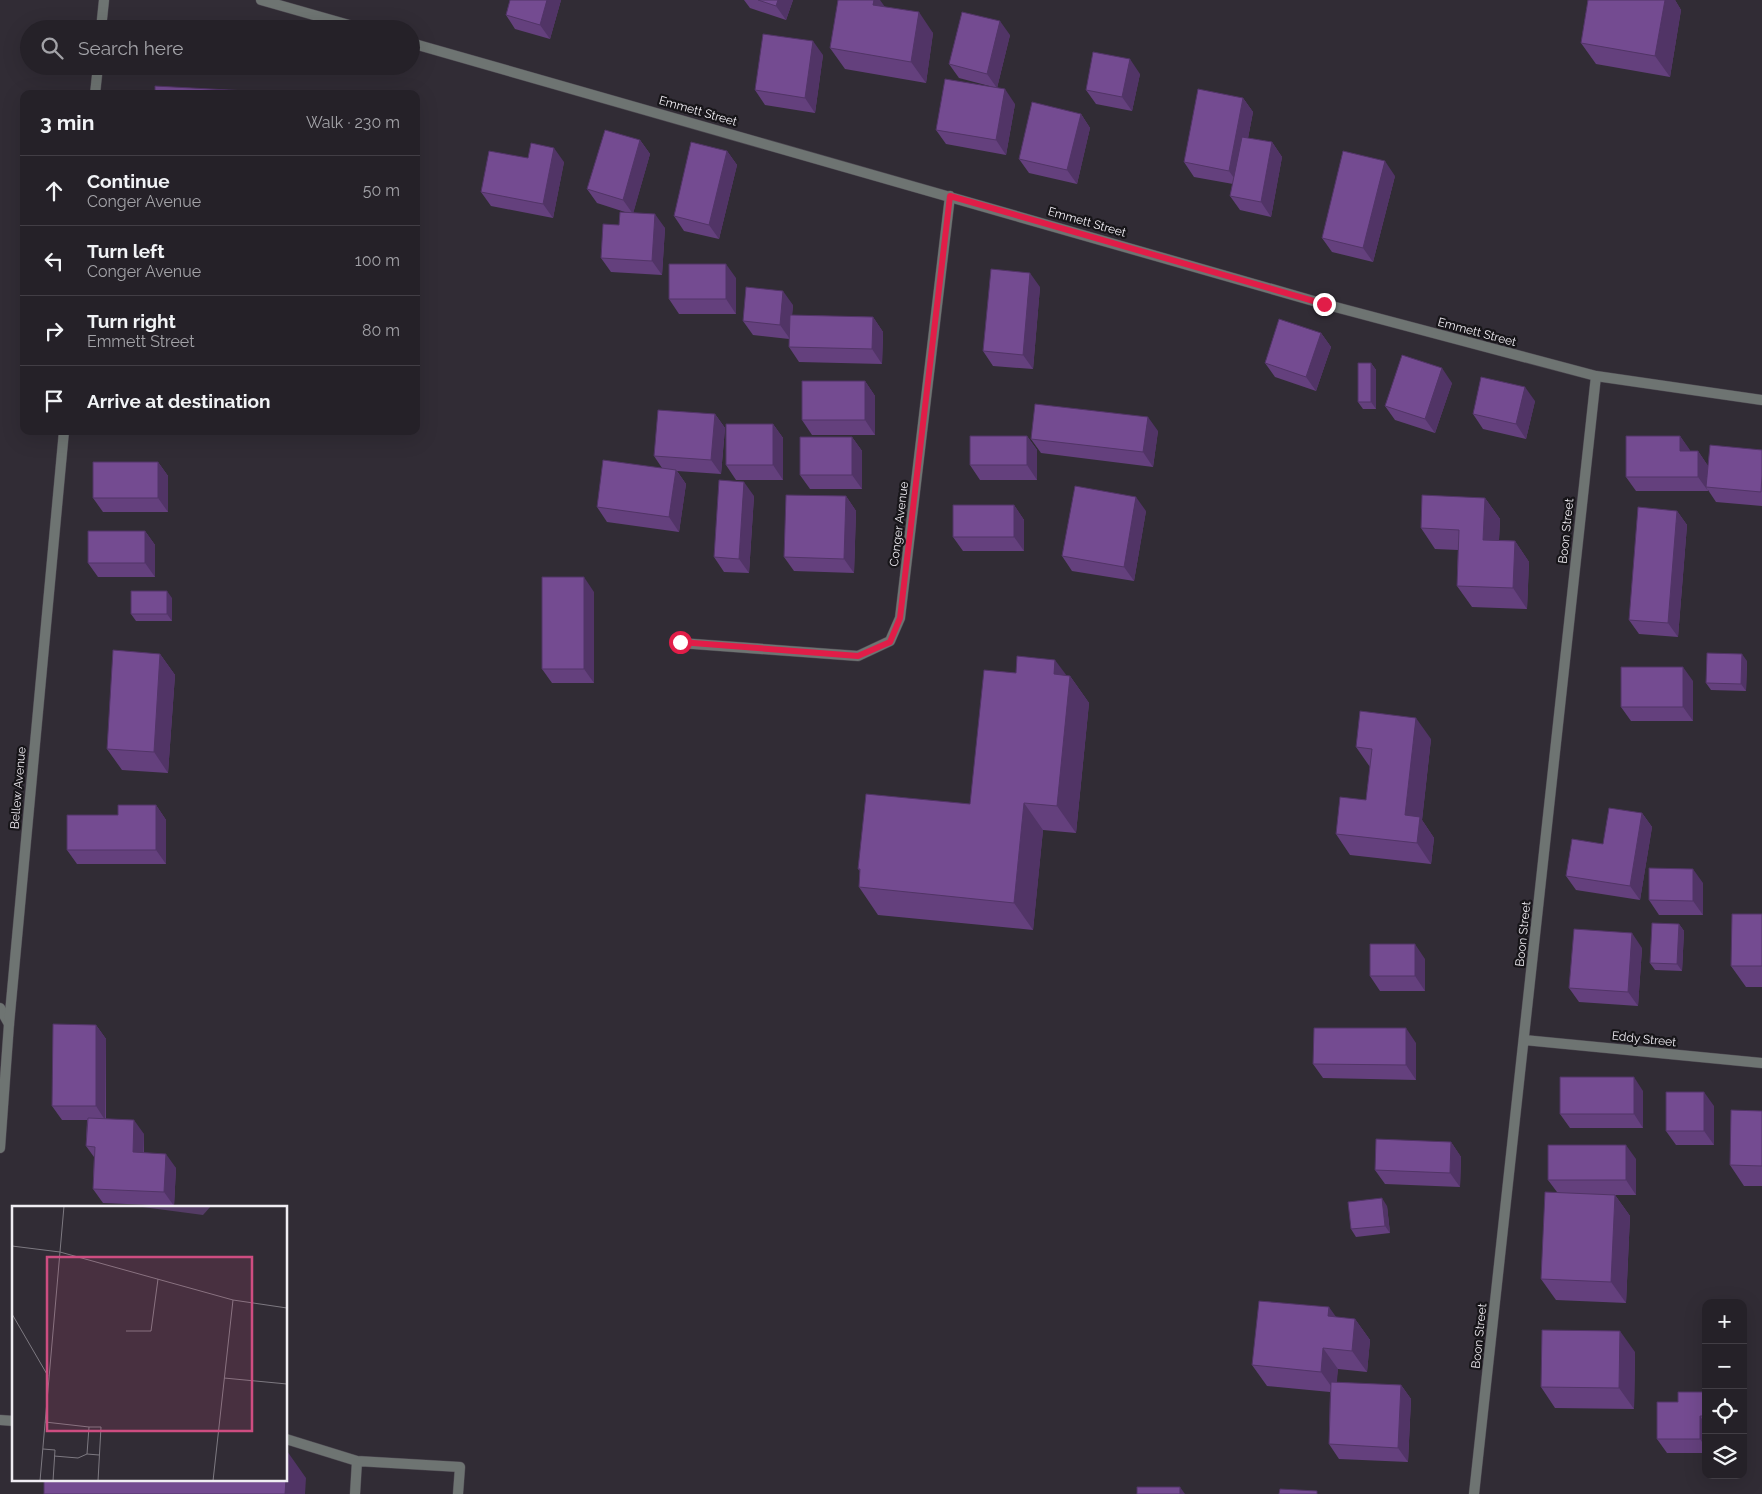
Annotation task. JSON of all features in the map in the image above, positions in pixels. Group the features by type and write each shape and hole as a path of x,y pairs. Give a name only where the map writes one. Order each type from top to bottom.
{"street":[{"path":"103,20 104,0"},
{"path":"261,0 331,20"},
{"name":"Emmett Street","path":"420,46 1324,304 1596,376 1762,400"},
{"path":"95,90 97,75"},
{"name":"Conger Avenue","path":"680,642 858,656 890,642 900,618 950,196"},
{"name":"Boon Street","path":"1474,1494 1596,376"},
{"name":"Bellew Avenue","path":"0,1148 9,1024 64,435"},
{"path":"0,1008 9,1024"},
{"name":"Eddy Street","path":"1524,1040 1762,1062"},
{"path":"288,1440 357,1461 460,1467 458,1494"},
{"path":"355,1494 357,1461"}],"building":[{"path":"510,0 547,0 540,25 506,15"},
{"path":"758,0 778,0 776,6"},
{"path":"838,0 874,0 873,5 919,12 911,62 830,48"},
{"path":"1588,0 1665,0 1655,56 1581,43"},
{"path":"962,12 1000,21 987,74 949,64"},
{"path":"763,34 813,41 805,98 755,90"},
{"path":"1093,52 1130,59 1122,97 1086,90"},
{"path":"945,79 1005,89 996,140 936,130"},
{"path":"155,86 229,90 155,90"},
{"path":"1198,89 1243,98 1229,171 1184,162"},
{"path":"1032,102 1081,114 1067,170 1019,159"},
{"path":"605,130 640,140 623,200 587,189"},
{"path":"1242,137 1272,142 1261,202 1230,196"},
{"path":"691,142 727,151 709,225 674,216"},
{"path":"531,143 554,148 543,204 481,192 489,151 528,158"},
{"path":"1343,151 1385,161 1363,248 1322,238"},
{"path":"620,212 655,214 652,261 601,258 603,224 619,225"},
{"path":"669,264 726,264 726,299 669,299"},
{"path":"991,269 1030,273 1023,355 983,351"},
{"path":"746,287 783,291 780,325 743,321"},
{"path":"790,315 873,317 872,349 789,347"},
{"path":"1279,319 1321,333 1306,377 1265,363"},
{"path":"1402,355 1442,368 1425,419 1385,406"},
{"path":"1358,363 1371,363 1371,402 1358,402"},
{"path":"1481,377 1525,387 1516,424 1473,414"},
{"path":"802,381 865,381 865,420 802,420"},
{"path":"1035,404 1148,417 1143,452 1031,439"},
{"path":"658,410 715,414 711,460 654,456"},
{"path":"726,424 773,424 773,465 726,465"},
{"path":"970,436 1027,436 1027,465 970,465"},
{"path":"1626,436 1680,436 1680,451 1698,451 1698,477 1626,477"},
{"path":"800,437 852,437 852,475 800,475"},
{"path":"1710,445 1762,450 1761,492 1706,487"},
{"path":"603,460 676,470 669,517 597,507"},
{"path":"93,462 158,462 158,498 93,498"},
{"path":"719,480 744,482 739,559 714,557"},
{"path":"1075,486 1136,497 1124,567 1062,556"},
{"path":"786,495 846,496 844,559 784,557"},
{"path":"1422,495 1485,498 1483,540 1515,541 1513,588 1457,586 1459,530 1421,528"},
{"path":"953,505 1014,505 1014,537 953,537"},
{"path":"1638,507 1677,511 1668,623 1629,620"},
{"path":"88,531 145,531 145,563 88,563"},
{"path":"542,577 584,577 584,669 542,669"},
{"path":"131,591 167,591 167,614 131,614"},
{"path":"113,650 160,654 154,752 107,749"},
{"path":"1707,653 1742,654 1741,684 1706,683"},
{"path":"1017,656 1055,660 1054,674 1070,676 1057,806 1024,803 1014,903 859,887 860,869 858,869 866,794 970,804 984,670 1016,673"},
{"path":"1621,667 1683,667 1683,707 1621,707"},
{"path":"1360,711 1416,718 1405,815 1420,817 1417,843 1336,834 1340,797 1366,800 1372,749 1356,747"},
{"path":"118,805 156,805 156,850 67,850 67,815 118,815"},
{"path":"1609,808 1642,813 1630,886 1566,876 1572,839 1603,844"},
{"path":"1649,868 1693,869 1693,901 1649,900"},
{"path":"1732,914 1762,914 1762,966 1731,966"},
{"path":"1652,923 1679,924 1677,964 1650,963"},
{"path":"1574,929 1632,933 1628,992 1569,988"},
{"path":"1370,944 1415,944 1415,976 1370,976"},
{"path":"53,1024 96,1025 96,1106 52,1106"},
{"path":"1314,1028 1406,1028 1406,1065 1313,1064"},
{"path":"1560,1077 1634,1077 1634,1114 1560,1114"},
{"path":"1666,1092 1704,1092 1704,1131 1666,1131"},
{"path":"1731,1110 1762,1111 1762,1166 1730,1165"},
{"path":"88,1118 134,1120 133,1152 166,1154 164,1192 93,1189 95,1147 86,1146"},
{"path":"1376,1139 1451,1142 1450,1173 1375,1170"},
{"path":"1548,1145 1626,1145 1626,1180 1548,1180"},
{"path":"1545,1192 1615,1195 1611,1282 1541,1279"},
{"path":"1382,1198 1385,1226 1351,1229 1348,1202"},
{"path":"1259,1301 1329,1307 1328,1316 1355,1319 1352,1351 1323,1348 1321,1372 1252,1365"},
{"path":"1542,1330 1620,1331 1619,1388 1541,1387"},
{"path":"1331,1382 1401,1385 1398,1448 1329,1444"},
{"path":"1678,1392 1702,1392 1700,1439 1657,1439 1657,1402 1678,1402"},
{"path":"44,1482 286,1482 285,1494 44,1494"},
{"path":"1137,1487 1180,1487 1180,1494 1137,1494"},
{"path":"1280,1489 1317,1491 1317,1494 1279,1494"}],"route":[{"path":"680,642 858,656 890,642 900,618 950,196 1324,304"}]}
